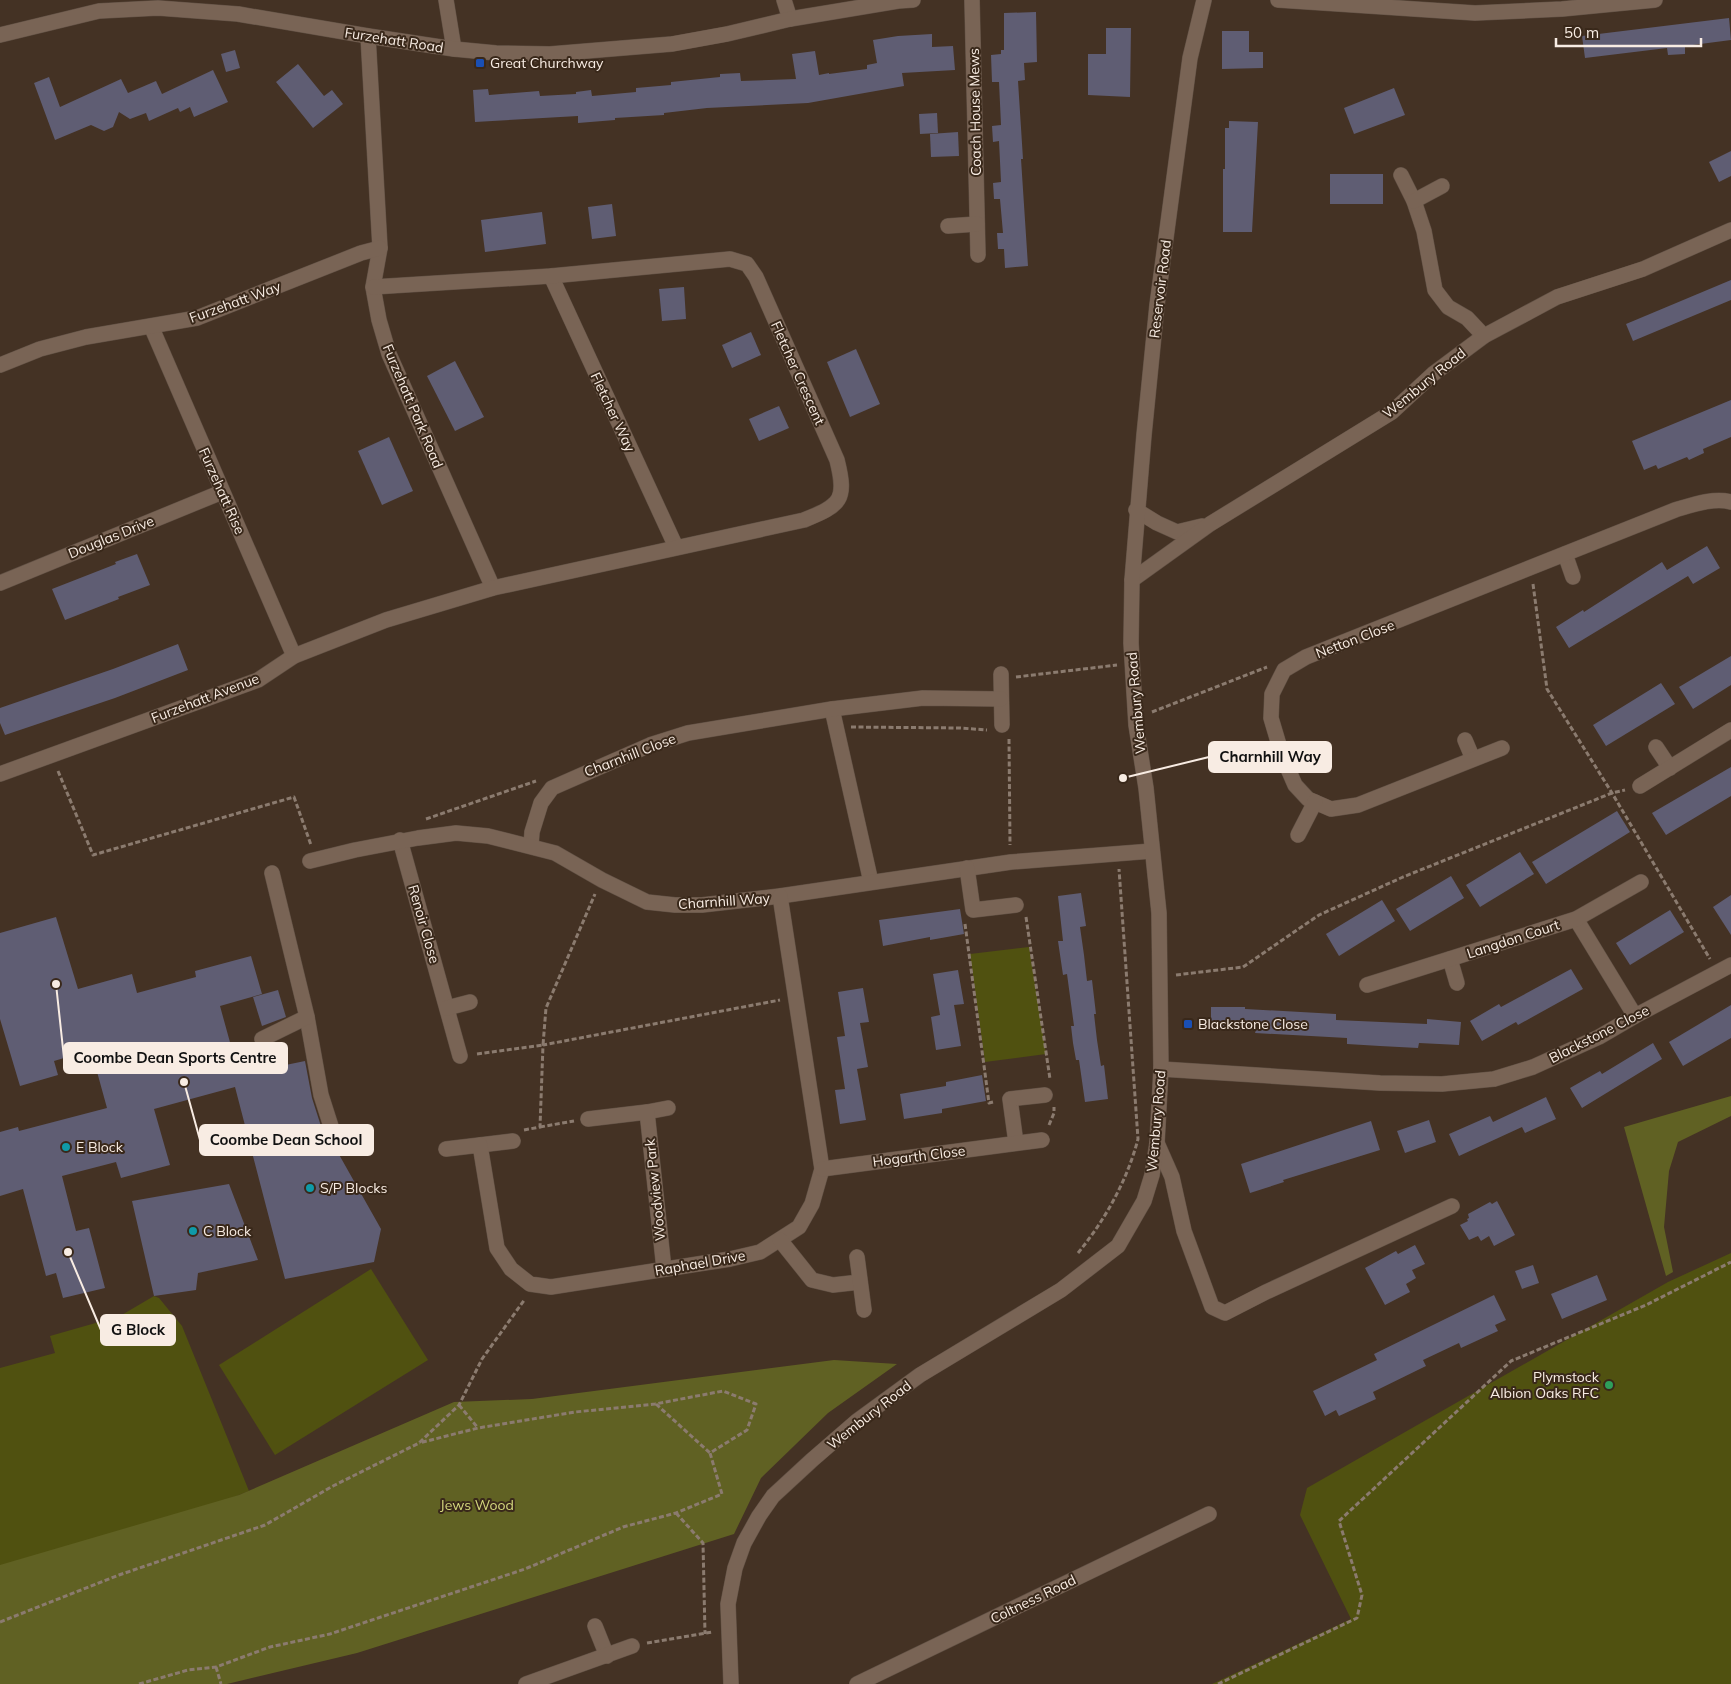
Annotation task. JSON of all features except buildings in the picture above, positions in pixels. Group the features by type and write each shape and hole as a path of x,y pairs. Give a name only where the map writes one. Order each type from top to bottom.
{"street":[{"path":"446,0 454,49"},
{"path":"784,0 790,19"},
{"name":"Furzehatt Road","path":"0,35 99,11 158,8 238,14 454,49 496,53 550,54 672,44 727,34 790,19 913,0"},
{"name":"Coach House Mews","path":"972,0 978,255"},
{"name":"Reservoir Road","path":"1132,580 1136,510 1157,305 1190,58 1204,0"},
{"path":"1278,0 1475,13 1560,4 1655,0"},
{"name":"Furzehatt Park Road","path":"368,36 380,248 373,287 379,320 389,354 493,588"},
{"path":"1401,175 1414,201 1424,231 1435,290 1448,307 1467,318 1484,336"},
{"path":"1414,201 1442,186"},
{"path":"948,226 977,224"},
{"name":"Wembury Road","path":"731,1684 728,1604 735,1568 744,1543 773,1496 857,1421 920,1376 1061,1290 1118,1246 1144,1202 1152,1175 1157,1143 1161,1069 1159,913 1136,725 1132,664 1132,580 1210,524 1392,412 1433,374 1484,336 1557,298 1643,269 1731,230"},
{"name":"Furzehatt Way","path":"0,365 50,346 86,337 197,318 362,253 380,248"},
{"name":"Fletcher Crescent","path":"373,287 551,276 730,260 747,264 756,277 837,460 842,480 840,498 827,511 804,520 493,588"},
{"name":"Fletcher Way","path":"551,276 676,547"},
{"name":"Furzehatt Rise","path":"151,326 294,656"},
{"name":"Douglas Drive","path":"0,583 222,492"},
{"name":"Netton Close","path":"1284,670 1306,658 1675,510 1702,502 1731,502"},
{"name":"Wembury Road","path":"1136,510 1157,523 1177,532 1210,524"},
{"path":"1564,554 1573,577"},
{"name":"Furzehatt Avenue","path":"0,774 258,680 294,656 386,620 493,588"},
{"path":"1284,670 1272,694 1271,718 1282,755 1295,785 1308,799 1330,809 1358,805 1502,748"},
{"path":"996,728 1001,699 1001,676"},
{"name":"Charnhill Close","path":"552,788 650,745 688,733 832,709 923,698 1001,699"},
{"path":"832,709 871,882"},
{"path":"1640,786 1731,730"},
{"path":"1464,740 1473,759"},
{"path":"1656,747 1670,768"},
{"path":"531,846 532,832 541,803 552,788"},
{"path":"1298,835 1315,802"},
{"name":"Charnhill Way","path":"313,861 400,840 456,833 488,836 556,853 602,880 647,902 702,905 780,896 1011,862 1152,850"},
{"name":"Renoir Close","path":"400,840 460,1056"},
{"path":"967,868 973,910 1016,905"},
{"path":"272,873 307,1017 322,1095 336,1142"},
{"name":"Langdon Court","path":"1367,985 1576,919 1641,882"},
{"name":"Raphael Drive","path":"530,1284 550,1286 730,1259 760,1252 798,1227 812,1204 822,1169 780,896"},
{"name":"Langdon Court","path":"1576,919 1636,1016"},
{"name":"Langdon Court","path":"1450,959 1457,983"},
{"name":"Blackstone Close","path":"1161,1069 1380,1083 1442,1084 1494,1079 1533,1067 1599,1037 1724,968"},
{"path":"447,1008 470,1002"},
{"path":"262,1039 307,1017"},
{"path":"1016,1144 1010,1099 1050,1094"},
{"path":"588,1119 668,1108"},
{"name":"Woodview Park","path":"647,1112 664,1269"},
{"path":"446,1149 513,1140"},
{"name":"Hogarth Close","path":"822,1169 1042,1140"},
{"path":"1157,1143 1172,1177 1184,1231 1212,1306 1225,1313 1283,1284 1452,1206"},
{"path":"480,1145 497,1248 511,1269 530,1284"},
{"path":"780,1240 812,1280 833,1285 860,1282"},
{"path":"857,1257 864,1310"},
{"name":"Coltness Road","path":"857,1684 1209,1514"},
{"path":"596,1626 607,1656"},
{"path":"526,1684 632,1646"}],"path":[{"path":"1530,568 1547,689 1724,968"},
{"path":"1001,676 1132,664"},
{"path":"1136,725 1153,712 1271,665 1284,670"},
{"path":"836,727 996,728 1009,732 1011,862"},
{"path":"51,756 93,855 294,797 313,861"},
{"path":"418,838 426,818 537,781 552,788"},
{"path":"1160,976 1243,968 1318,915 1403,877 1612,793 1640,786"},
{"path":"1076,1256 1097,1229 1132,1164 1138,1139 1118,853"},
{"path":"540,1127 546,1008 602,880"},
{"path":"1016,905 1024,905 1054,1113 1042,1140"},
{"path":"973,910 963,911 990,1102 1010,1099"},
{"path":"460,1056 543,1046 795,998"},
{"path":"513,1140 513,1132 588,1119"},
{"path":"1218,1684 1357,1618 1362,1595 1339,1520 1511,1361 1646,1305 1731,1262"},
{"path":"419,1443 458,1405 482,1359 524,1302 530,1284"},
{"path":"0,1622 119,1575 265,1525 333,1486 419,1443 478,1428 575,1412 655,1404 723,1391 756,1404 747,1430 710,1454"},
{"path":"139,1684 188,1670 216,1667 270,1647 330,1634 525,1569 623,1527 676,1513 722,1494 710,1454 655,1404"},
{"path":"458,1405 478,1428"},
{"path":"676,1513 703,1543 705,1634"},
{"path":"632,1646 729,1630"},
{"path":"216,1667 221,1684"}],"shaded area":[{"path":"1029,947 1046,1054 985,1062 970,954"},
{"name":"Plymstock Albion Oaks RFC","path":"1731,1253 1731,1684 1212,1684 1351,1619 1300,1515 1307,1488 1668,1282"},
{"path":"371,1269 428,1360 275,1455 219,1365"},
{"path":"154,1296 159,1298 182,1326 249,1491 229,1499 0,1566 0,1368 55,1353 50,1336 120,1316"}],"green space":[{"path":"1731,1096 1731,1116 1678,1142 1669,1171 1664,1227 1673,1272 1666,1276 1624,1127"},
{"name":"Jews Wood","path":"834,1360 897,1364 828,1413 761,1478 734,1534 357,1653 227,1684 0,1684 0,1565 239,1495 454,1402 532,1399"}],"place":[{"name":"Great Churchway","path":"480,63"},
{"name":"Charnhill Way","path":"1123,778"},
{"name":"Coombe Dean Sports Centre","path":"56,984"},
{"name":"Blackstone Close","path":"1188,1024"},
{"name":"Coombe Dean School","path":"184,1082"},
{"name":"E Block","path":"66,1147"},
{"name":"S/P Blocks","path":"310,1188"},
{"name":"C Block","path":"193,1231"},
{"name":"G Block","path":"68,1252"},
{"name":"Plymstock Albion Oaks RFC","path":"1609,1385"}]}
